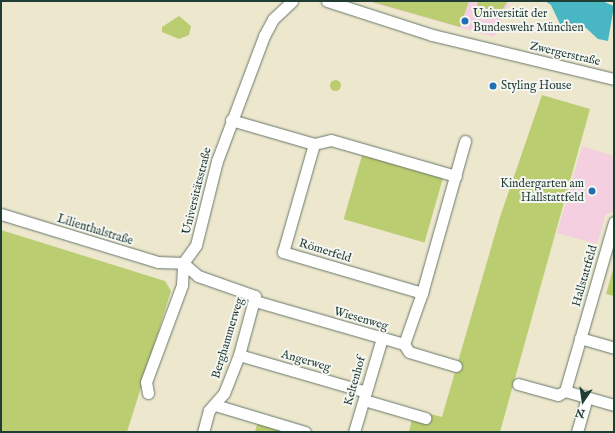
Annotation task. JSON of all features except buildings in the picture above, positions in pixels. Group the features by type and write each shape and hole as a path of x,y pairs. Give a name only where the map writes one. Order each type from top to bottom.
{"street":[{"name":"Universitätsstraße","path":"183,263 196,245 231,120 270,25 292,1"},
{"name":"Zwergerstraße","path":"327,1 455,41 614,78"},
{"path":"231,120 314,144 331,140 456,176"},
{"path":"404,344 422,293 465,142"},
{"name":"Römerfeld","path":"314,144 283,252 422,293"},
{"name":"Lilienthalstraße","path":"1,214 158,262 183,263"},
{"name":"Hallstattfeld","path":"565,391 614,222"},
{"path":"148,393 146,382 182,285 183,263"},
{"name":"Wiesenweg","path":"183,263 204,278 254,298 404,344 409,352 456,366"},
{"name":"Berghammerweg","path":"203,432 209,410 215,405 224,392 239,355 254,298"},
{"name":"Keltenhof","path":"354,432 382,338"},
{"path":"580,338 614,348"},
{"name":"Angerweg","path":"239,355 365,396 424,418"},
{"path":"518,384 558,395 565,391 614,405"},
{"path":"577,432 586,397"},
{"path":"215,405 305,432"}],"shaded area":[{"name":"Universität der Bundeswehr München","path":"366,1 510,1 494,37"},
{"name":"Kindergarten am Hallstattfeld","path":"582,146 614,156 614,212 606,214 597,244 557,233"}],"green space":[{"path":"369,1 449,2 469,1 460,27"},
{"path":"478,1 508,1 500,13 481,17 475,14"},
{"path":"179,16 191,26 189,35 179,39 162,32 162,27"},
{"path":"333,80 337,80 339,81 339,89 333,90 330,87 330,83"},
{"path":"542,95 590,109 500,432 409,432 412,419 424,422 427,413 442,417 500,217"},
{"path":"363,152 444,175 424,242 344,219"},
{"path":"1,230 165,281 171,291 127,432 1,432"},
{"path":"614,266 614,296 606,294"},
{"path":"258,421 297,432 255,432"}],"water":[{"path":"545,1 602,1 614,6 608,41 598,39 585,27 560,24 551,5"}],"place":[{"name":"Universität der Bundeswehr München","path":"465,21"},
{"name":"Styling House","path":"493,86"},
{"name":"Kindergarten am Hallstattfeld","path":"592,191"}]}
